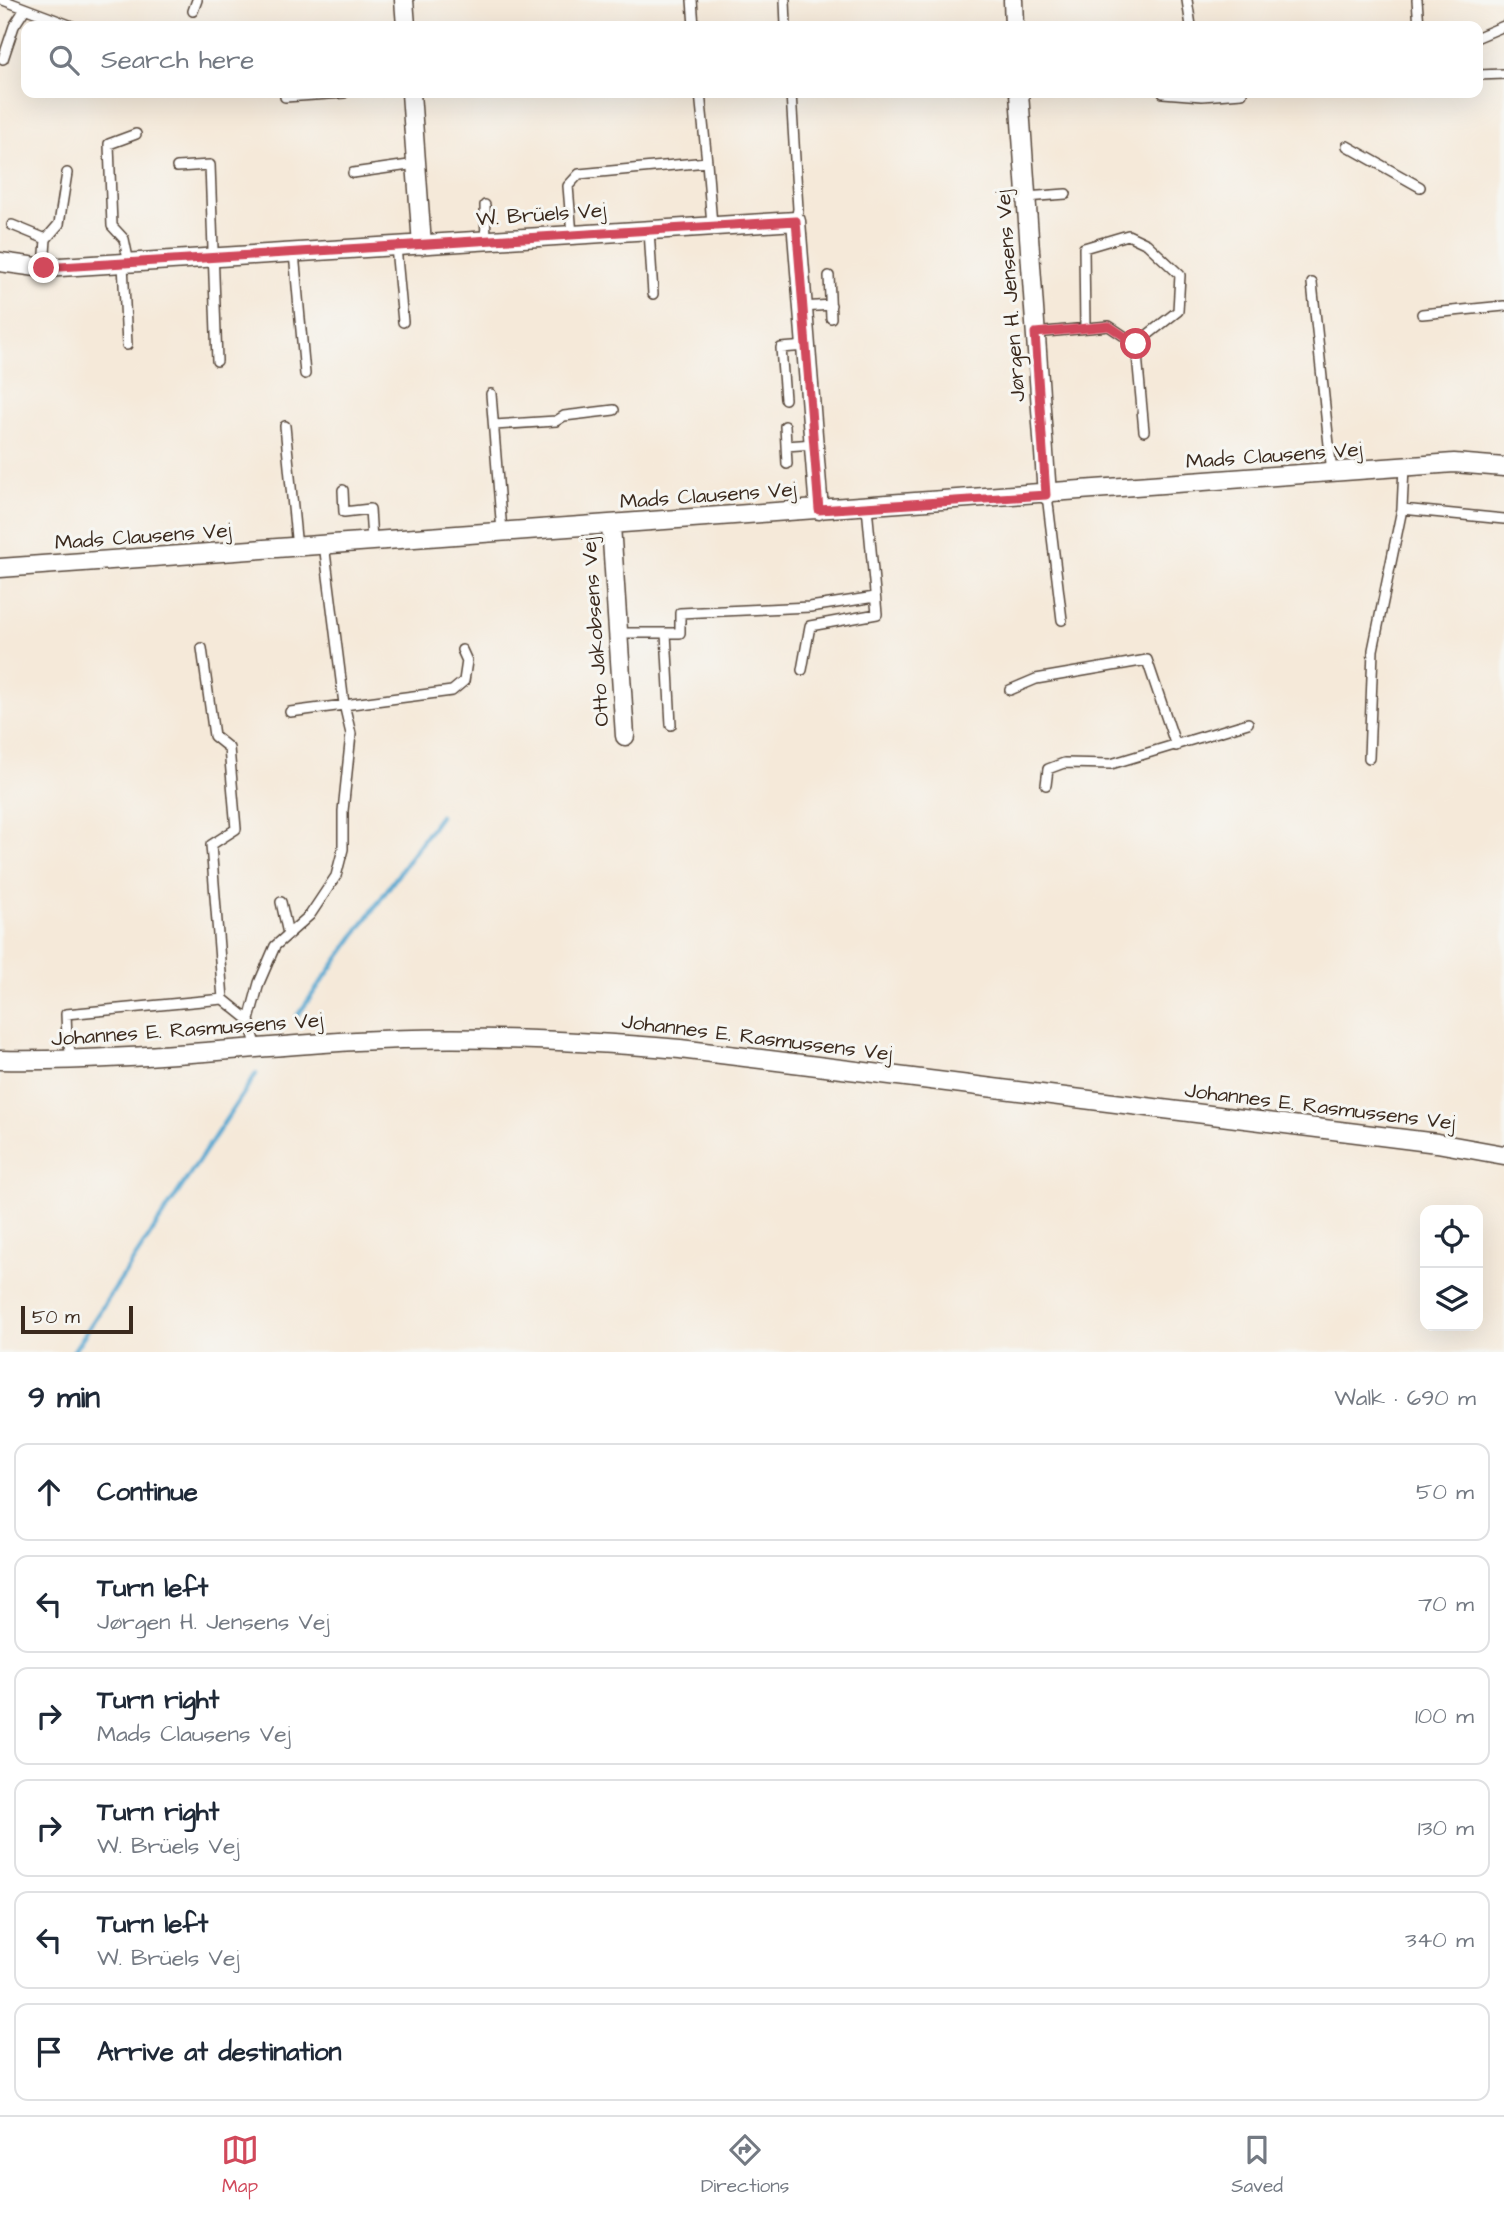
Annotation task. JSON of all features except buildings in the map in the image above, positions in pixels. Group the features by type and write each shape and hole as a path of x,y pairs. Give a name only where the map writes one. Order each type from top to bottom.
{"street":[{"path":"404,0 406,21"},
{"path":"1013,0 1014,21"},
{"path":"411,98 422,245"},
{"name":"Jørgen H. Jensens Vej","path":"1019,98 1046,495"},
{"path":"796,221 819,510"},
{"name":"W. Brüels Vej","path":"0,262 44,268 796,221"},
{"name":"Mads Clausens Vej","path":"0,568 1046,495 1454,463 1504,467"},
{"name":"Otto Jakobsens Vej","path":"611,525 625,736"},
{"name":"Johannes E. Rasmussens Vej","path":"0,1060 73,1061 257,1048 467,1038 582,1041 680,1049 1396,1138 1504,1155"}],"lane":[{"path":"3,0 58,21"},
{"path":"193,11 197,0"},
{"path":"692,0 694,21"},
{"path":"785,0 786,21"},
{"path":"1187,0 1190,21"},
{"path":"1417,0 1419,21"},
{"path":"3,59 14,26 25,9"},
{"path":"1483,35 1504,26"},
{"path":"1483,75 1504,74"},
{"path":"701,98 712,225"},
{"path":"791,98 798,209 796,221"},
{"path":"127,345 124,239 112,226 109,144 136,134"},
{"path":"1347,146 1420,187"},
{"path":"572,235 568,186 579,174 707,162"},
{"path":"353,173 416,164"},
{"path":"177,167 209,165 211,258 218,361"},
{"path":"44,268 46,239 59,223 67,173"},
{"path":"1026,197 1066,194"},
{"path":"485,205 486,241"},
{"path":"12,225 46,239"},
{"path":"649,230 653,294"},
{"path":"1086,328 1084,248 1128,235 1147,244 1180,275 1178,311 1136,344"},
{"path":"396,247 403,322"},
{"path":"295,253 305,374"},
{"path":"829,276 831,318"},
{"path":"1312,283 1332,473"},
{"path":"803,307 831,305"},
{"path":"1423,314 1504,306"},
{"path":"1035,333 1109,326 1136,344"},
{"path":"1136,344 1144,431"},
{"path":"785,399 781,348 806,346"},
{"path":"492,394 502,532"},
{"path":"494,425 556,421 564,416 614,410"},
{"path":"285,426 297,548"},
{"path":"785,426 787,464"},
{"path":"786,446 814,444"},
{"path":"1369,758 1373,650 1402,509 1405,467"},
{"path":"342,490 344,512 370,509 372,540"},
{"path":"1046,495 1062,620"},
{"path":"802,670 810,626 877,614 867,507"},
{"path":"1402,509 1504,519"},
{"path":"257,1048 250,1020 259,984 275,946 310,915 336,876 343,849 343,811 351,734 344,704 324,544"},
{"path":"618,634 680,633 680,613 810,607 875,597"},
{"path":"666,634 671,725"},
{"path":"202,648 214,736 229,748 236,829 211,845 223,999"},
{"path":"290,712 452,691 464,681 467,661 462,650"},
{"path":"1010,690 1036,679 1147,660 1176,746"},
{"path":"1046,785 1048,769 1064,763 1111,764 1248,723"},
{"path":"281,902 288,934"},
{"path":"73,1061 67,1038 66,1014 223,999 250,1020"}],"waterway":[{"path":"297,1016 440,816"},
{"path":"73,1352 256,1074"}],"route":[{"path":"44,268 796,221 819,510 1046,495 1035,333 1109,326 1136,344"}]}
